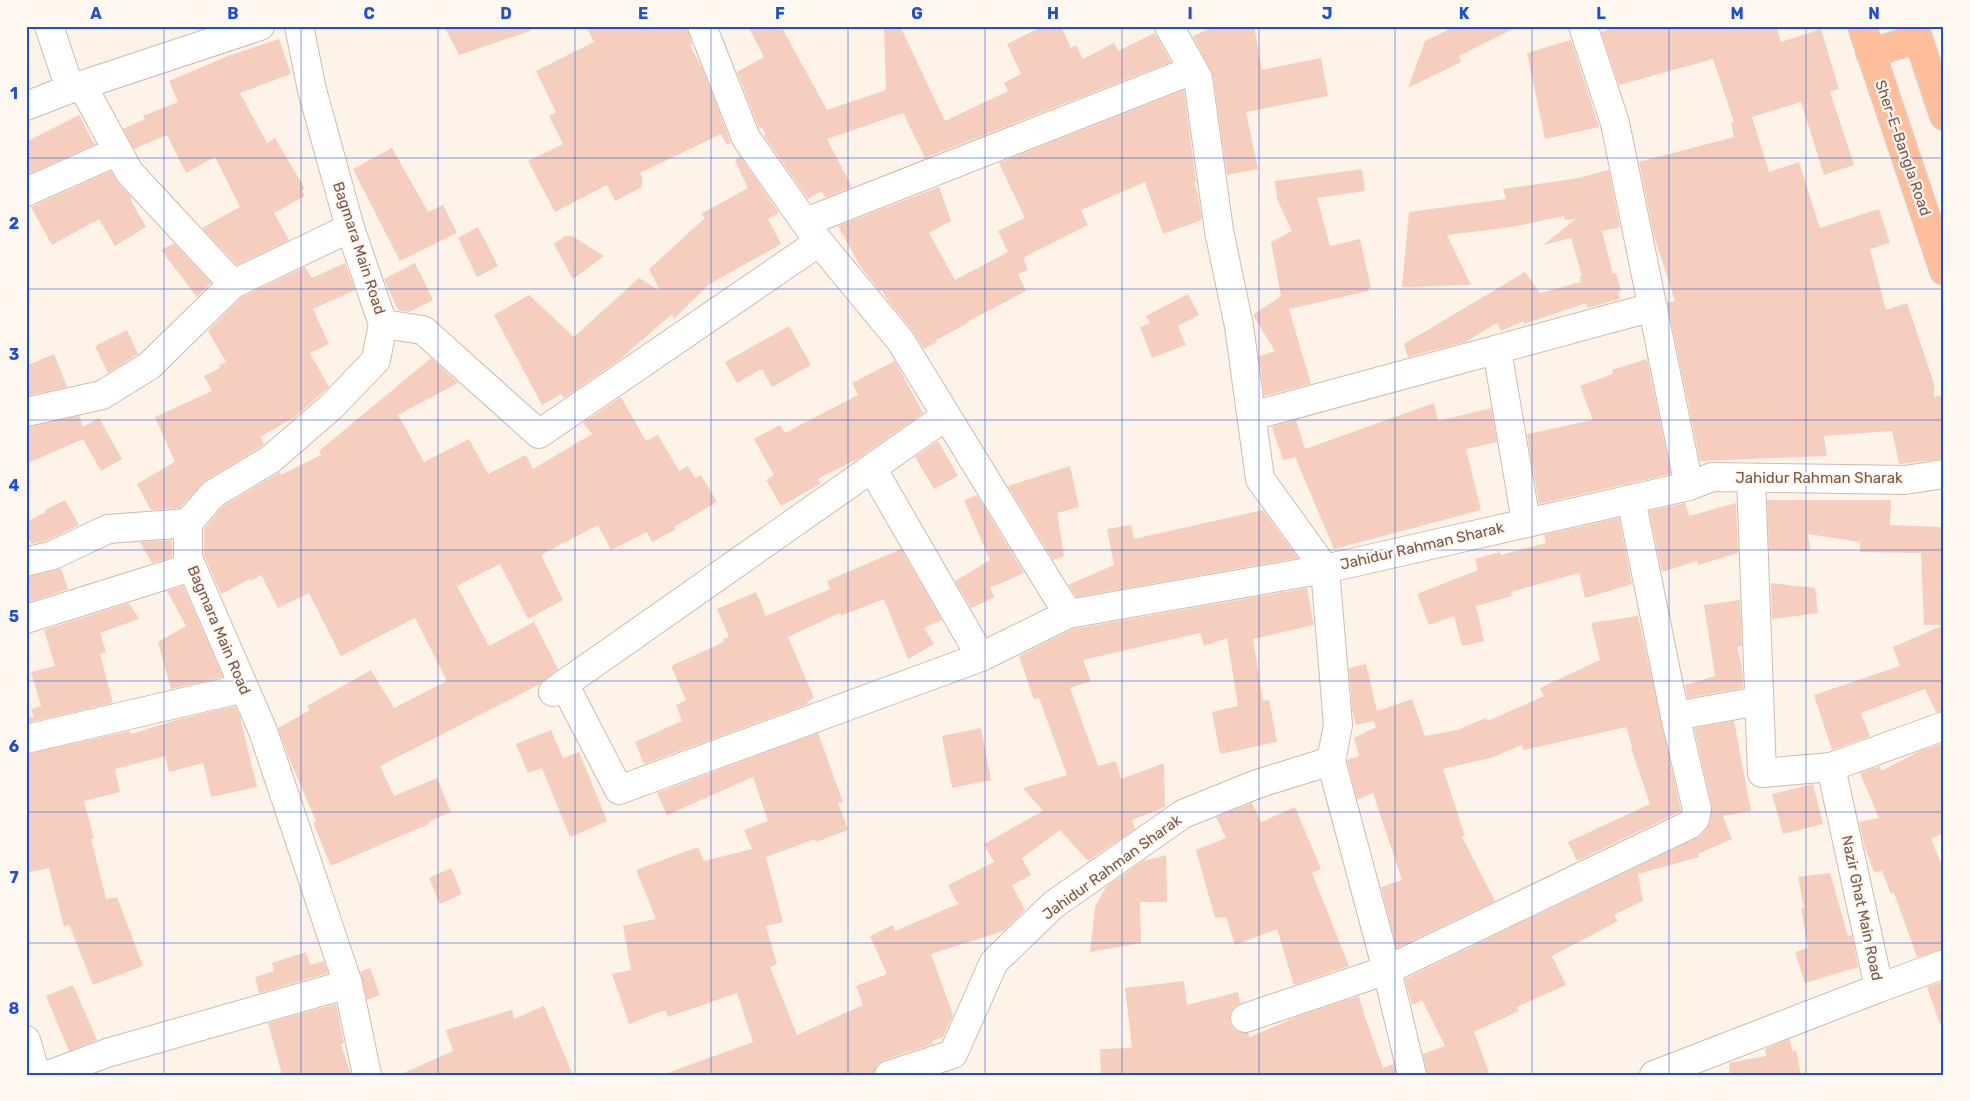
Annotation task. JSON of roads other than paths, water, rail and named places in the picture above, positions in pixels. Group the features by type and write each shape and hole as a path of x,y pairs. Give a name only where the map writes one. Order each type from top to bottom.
{"highway":[{"name":"Sher-E-Bangla Road","path":"1862,26 1944,271"},
{"path":"1870,52 1916,33 1944,116"}],"street":[{"path":"49,26 76,87 118,151 129,172 233,284"},
{"path":"26,106 76,87 260,26"},
{"name":"Bagmara Main Road","path":"299,26 312,90 350,228 383,324 376,360 332,406 271,458 212,494 188,523 188,558 262,731 348,984 367,1075"},
{"path":"702,26 746,138 813,232 900,340 1068,614"},
{"path":"946,416 559,688 619,790 981,657 1068,614 1324,569 1260,479 1238,326 1219,231 1198,78 1169,26"},
{"path":"1583,26 1615,123 1689,486"},
{"path":"383,324 423,330 539,434 813,232 1194,70"},
{"path":"26,192 118,151"},
{"path":"26,412 102,395 149,366 233,284 350,228"},
{"path":"1252,416 1652,307"},
{"path":"1497,350 1526,522"},
{"path":"872,468 981,657"},
{"name":"Jahidur Rahman Sharak","path":"889,1075 955,1064 994,962 1053,905 1183,814 1257,784 1331,761 1338,725 1324,569 1689,486 1712,478 1905,480 1944,474"},
{"path":"1751,478 1762,773 1831,767 1944,726"},
{"path":"1245,1018 1387,970 1689,825 1695,818 1697,809 1675,716 1632,499"},
{"path":"26,562 52,555 108,529 188,523"},
{"path":"26,619 192,568"},
{"path":"26,739 244,688"},
{"path":"1675,716 1759,702"},
{"path":"1331,761 1387,970 1412,1075"},
{"name":"Nazir Ghat Main Road","path":"1654,1075 1879,988 1831,767"},
{"path":"1879,988 1944,964"},
{"path":"48,1075 107,1053 348,984"},
{"path":"26,1040 36,1075"}]}
